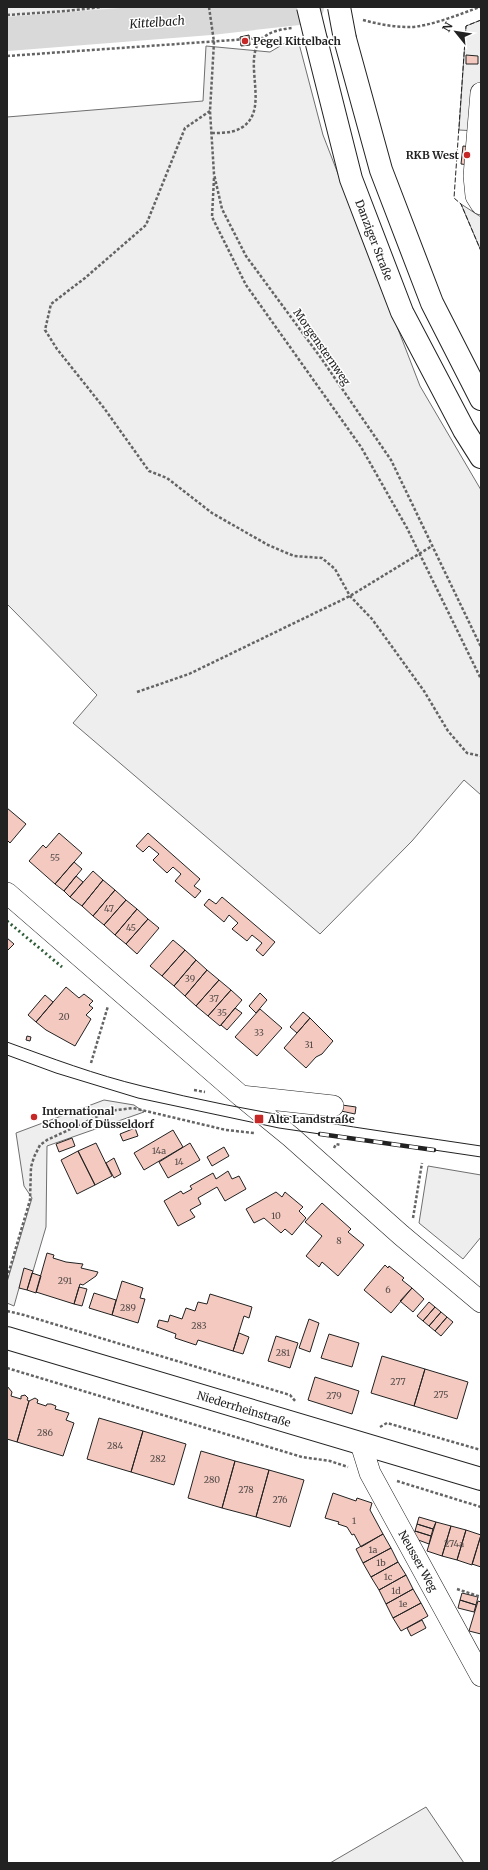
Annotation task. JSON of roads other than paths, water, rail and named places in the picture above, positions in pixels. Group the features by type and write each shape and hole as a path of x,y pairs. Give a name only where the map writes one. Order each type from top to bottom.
{"main road":[{"name":"Danziger Straße","path":"308,7 351,179 402,312 464,430 481,457"},
{"path":"339,7 345,38 381,170 432,303 481,399"},
{"name":"Niederrheinstraße","path":"7,1338 368,1436 481,1479"}],"street":[{"path":"481,105 476,196 481,204"},
{"path":"7,893 290,1137 401,1235 481,1302"},
{"path":"241,1096 333,1106"},
{"name":"Neusser Weg","path":"368,1436 370,1473 481,1676"}],"waterway":[{"name":"Kittelbach","path":"7,34 210,18 307,7"}],"tram line":[{"path":"7,1042 108,1077 184,1096 268,1113 481,1146"},
{"path":"7,1055 56,1073 138,1098 279,1128 320,1134"},
{"path":"434,1150 481,1157"}],"railway":[{"path":"320,1134 434,1150"}],"place":[{"name":"Pegel Kittelbach","path":"245,41"},
{"name":"RKB West","path":"467,155"},
{"name":"International School of Düsseldorf","path":"34,1117"},
{"name":"Alte Landstraße","path":"259,1119"}]}
